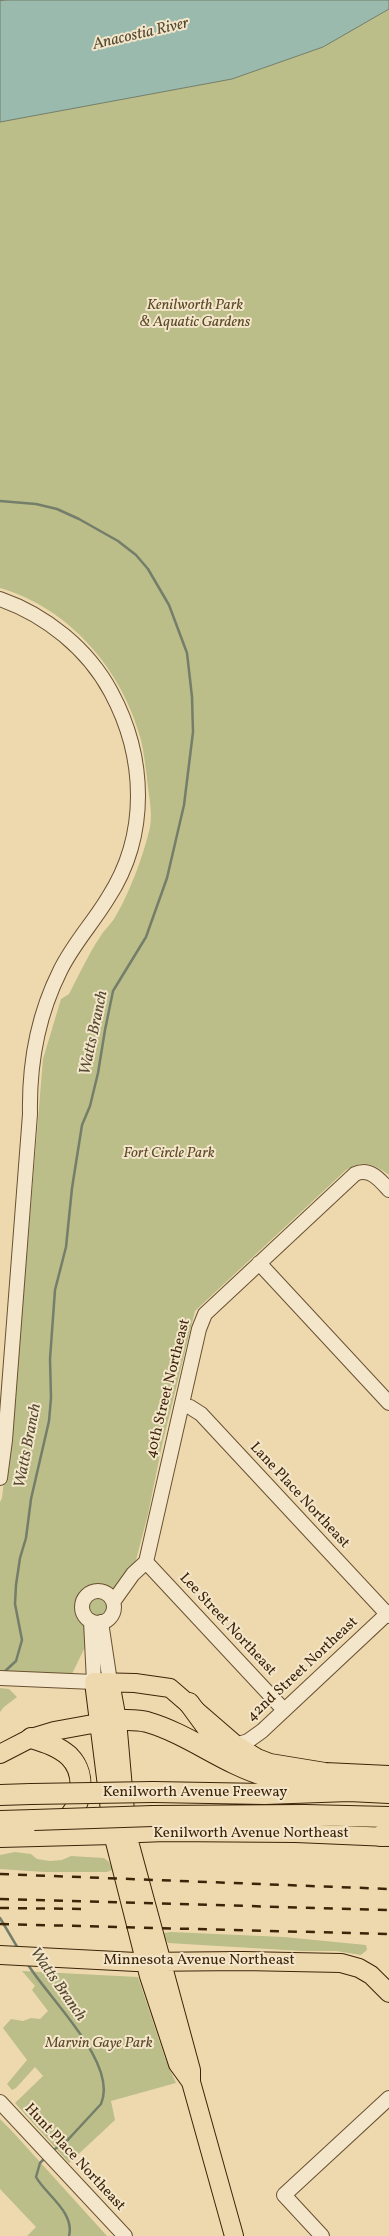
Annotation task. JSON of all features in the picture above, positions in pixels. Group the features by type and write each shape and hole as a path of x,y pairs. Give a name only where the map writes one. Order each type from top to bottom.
{"highway":[{"path":"188,1703 213,1738 267,1776 322,1784 349,1791"},
{"path":"108,1722 146,1722 235,1755"},
{"path":"0,1837 38,1827 63,1824 74,1809 81,1792 80,1777 69,1756 50,1744 31,1738"},
{"name":"Kenilworth Avenue Freeway","path":"0,1795 153,1792 265,1794 349,1791 389,1793"},
{"name":"Kenilworth Avenue Freeway","path":"0,1821 38,1827 153,1816 306,1815 389,1817"},
{"path":"38,1827 120,1834"}],"main road":[{"path":"188,1703 177,1692 164,1686 102,1682 120,1834 153,1962 191,2070 191,2082 234,2236"},
{"path":"0,1754 31,1738 54,1731 108,1722"},
{"path":"235,1755 325,1772 389,1775"},
{"name":"Kenilworth Avenue Northeast","path":"120,1834 165,1832 386,1836"},
{"name":"Minnesota Avenue Northeast","path":"6,1955 153,1962 341,1963 360,1968 371,1975 389,1992"}],"street":[{"path":"0,599 48,623 91,662 106,684 121,712 130,739 138,784 137,819 128,857 109,897 79,939 59,972 43,1015 32,1067 5,1440 0,1478"},
{"name":"40th Street Northeast","path":"146,1562 202,1319 209,1310 358,1172 371,1173 389,1190"},
{"path":"259,1263 389,1403"},
{"name":"Lane Place Northeast","path":"182,1406 196,1410 201,1414 388,1614"},
{"path":"113,1602 133,1574 146,1562"},
{"name":"Lee Street Northeast","path":"146,1562 284,1710"},
{"path":"102,1592 133,1574"},
{"path":"92,1592 102,1592 107,1594 114,1607 110,1616 96,1621 84,1613 82,1603 84,1598 92,1592"},
{"name":"42nd Street Northeast","path":"235,1755 388,1614"},
{"path":"0,1678 102,1682 96,1621"},
{"path":"262,1731 259,1745 264,1757 270,1762"},
{"path":"322,2236 284,2195 389,2098"},
{"name":"Hunt Place Northeast","path":"0,2103 125,2236"}],"green space":[{"name":"Kenilworth Park & Aquatic Gardens","path":"389,9 389,1175 368,1164 358,1165 346,1170 195,1311 162,1445 148,1514 136,1560 125,1586 98,1620 72,1674 0,1671 0,1502 2,1498 20,1338 43,1059 61,999 69,994 103,932 120,909 140,862 150,827 151,815 141,740 133,714 107,667 71,627 49,610 25,597 0,588 0,122 232,79 323,47 345,32"},
{"path":"0,1688 9,1689 17,1697 0,1712"},
{"path":"15,1852 31,1854 37,1859 50,1861 62,1860 71,1856 104,1858 112,1867 112,1870 107,1872 44,1872 0,1869 0,1855"},
{"path":"164,1933 284,1937 366,1945 367,1950 361,1955 336,1951 302,1951 168,1943 163,1935"},
{"name":"Marvin Gaye Park","path":"22,1971 138,1977 165,2058 176,2083 111,2101 115,2120 69,2163 15,2103 43,2076 35,2067 16,2088 12,2090 7,2084 27,2060 3,2028 11,2019 23,2021 31,2018 40,2019 48,2011 32,1990 35,1986"},
{"path":"0,2119 107,2236 27,2236 36,2227 0,2189"}],"water":[{"name":"Anacostia River","path":"389,0 389,9 323,47 232,79 0,122 0,1"}],"waterway":[{"name":"Watts Branch","path":"0,501 36,504 57,509 79,519 118,541 136,555 148,569 169,605 187,653 192,697 193,732 184,805 167,878 146,937 113,991 98,1073 90,1106 82,1125 72,1188 66,1247 55,1290 50,1359 51,1398 49,1421 31,1499 26,1538 20,1558 16,1585 15,1604 22,1640 16,1661 3,1673"},
{"name":"Watts Branch","path":"0,1918 19,1950"},
{"name":"Watts Branch","path":"27,1963 91,2050 100,2069 104,2088 101,2104 64,2144 51,2151"},
{"name":"Watts Branch","path":"46,2157 40,2163 36,2177 68,2219 70,2227 69,2236"}],"railway":[{"path":"0,1874 389,1889"},
{"path":"0,1899 389,1910"},
{"path":"0,1908 89,1909"},
{"path":"0,1924 389,1934"}],"park label":[{"name":"Fort Circle Park","path":"169,1154"}]}
